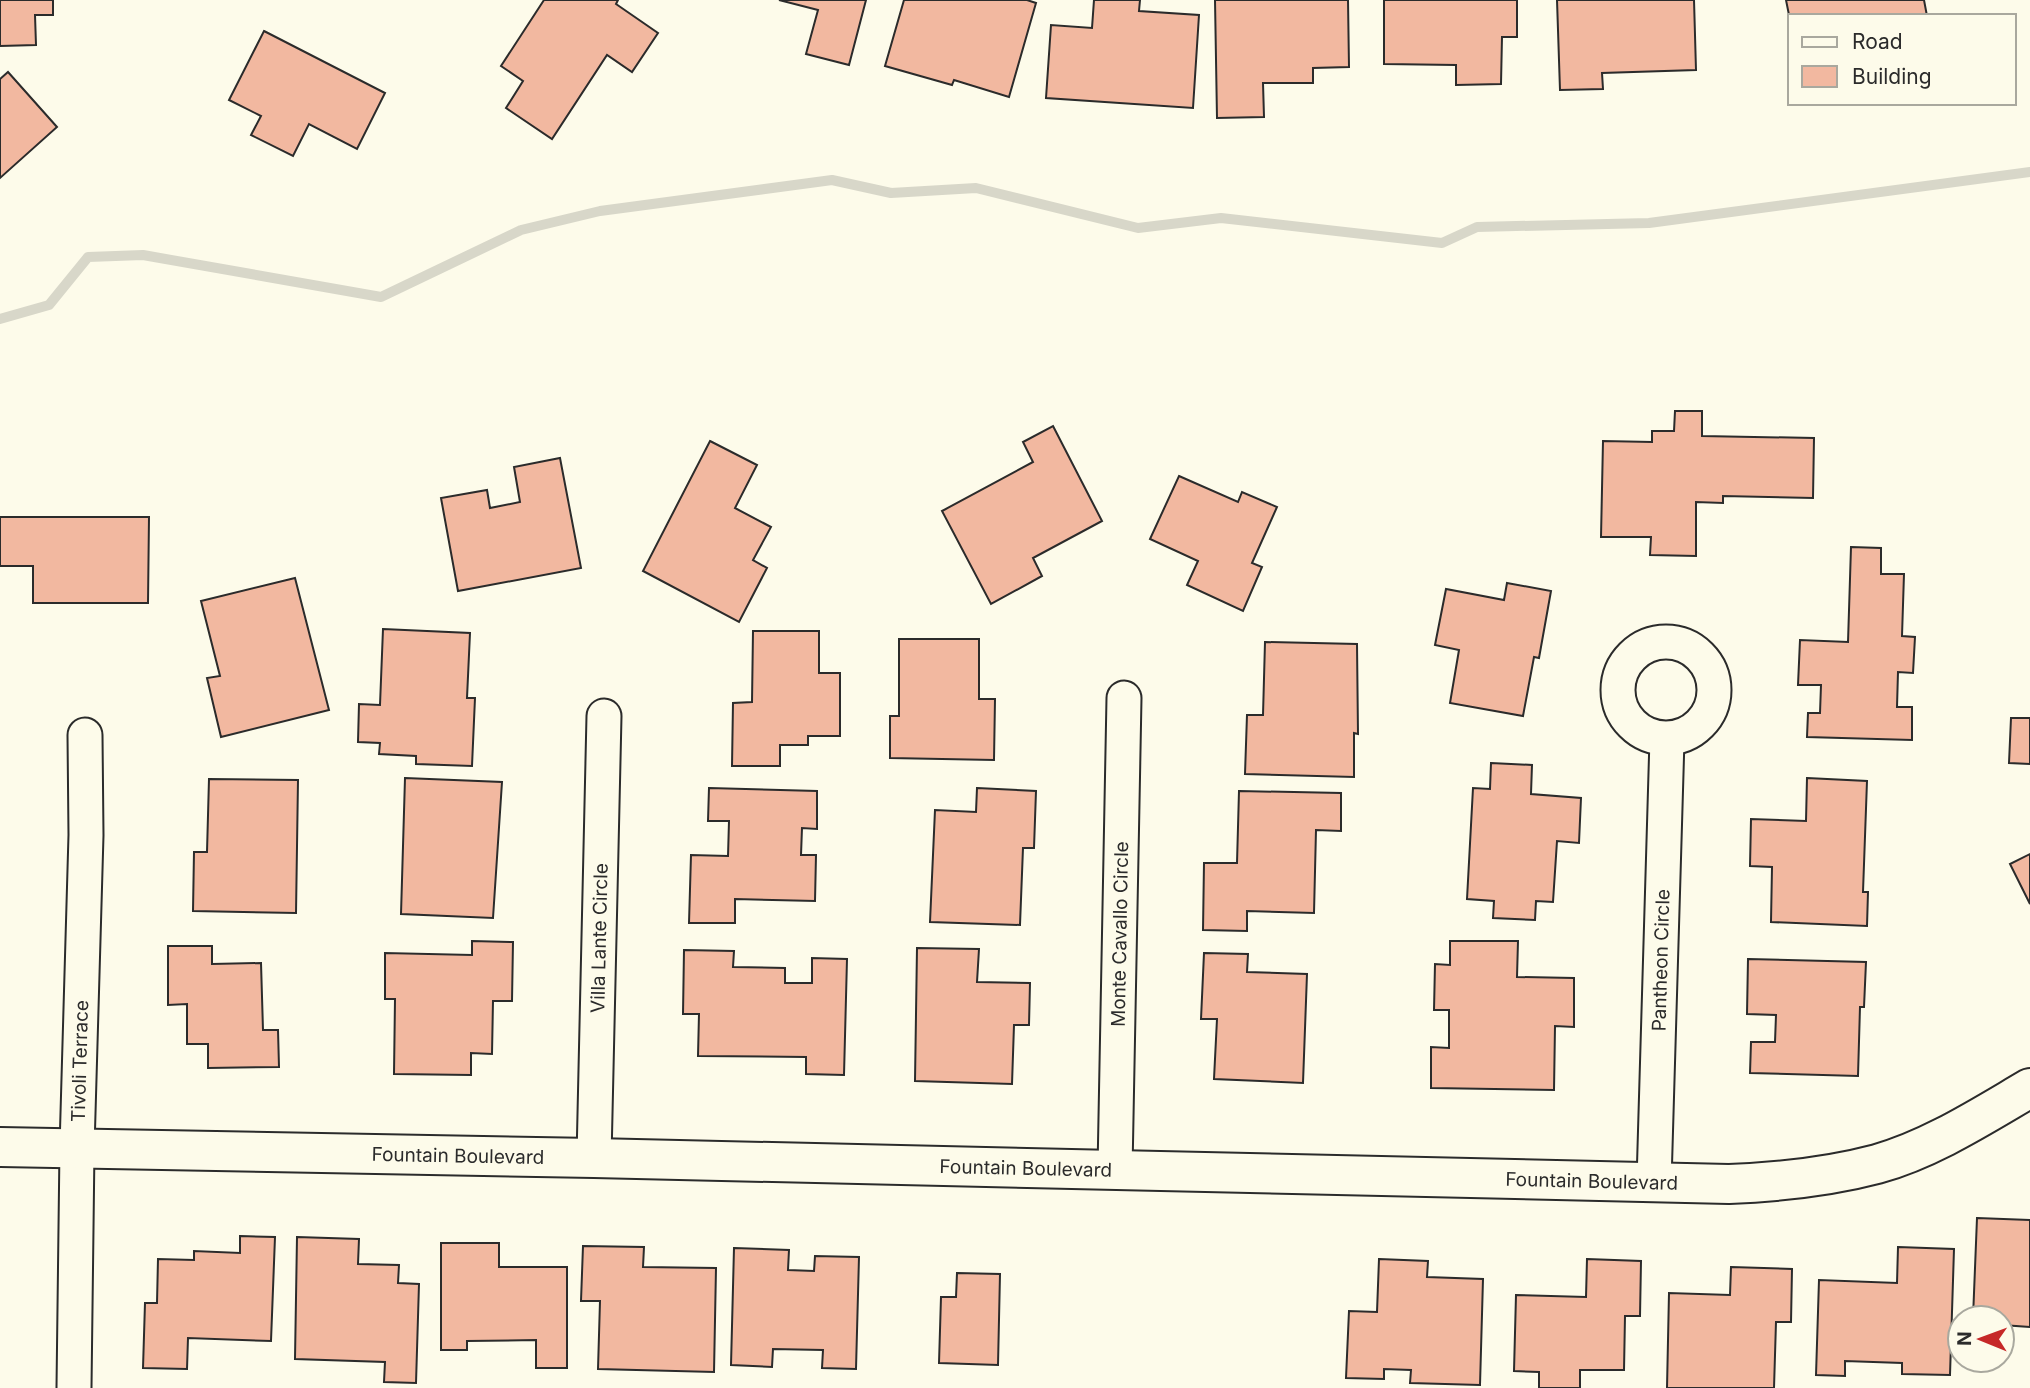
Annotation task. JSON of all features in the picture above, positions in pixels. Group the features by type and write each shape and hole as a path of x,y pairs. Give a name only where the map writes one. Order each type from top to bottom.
{"street":[{"name":"Monte Cavallo Circle","path":"1115,1170 1124,698"},
{"name":"Villa Lante Circle","path":"594,1158 604,716"},
{"name":"Tivoli Terrace","path":"74,1388 77,1148 86,835 85,735"},
{"name":"Pantheon Circle","path":"1654,1182 1667,739"},
{"name":"Fountain Boulevard","path":"0,1147 1729,1184 1780,1182 1831,1175 1879,1163 1973,1122 2030,1088"}],"building":[{"path":"0,0 53,0 53,15 35,15 36,45 0,46"},
{"path":"544,0 618,0 616,4 658,33 632,72 607,55 552,139 506,108 523,81 501,66"},
{"path":"779,0 866,0 849,65 806,54 818,10"},
{"path":"904,0 1027,0 1036,3 1009,97 954,80 952,85 885,66"},
{"path":"1094,0 1140,0 1139,11 1199,15 1193,108 1046,98 1051,25 1092,28"},
{"path":"1215,0 1348,0 1349,67 1313,68 1313,83 1263,83 1264,117 1217,118"},
{"path":"1384,0 1517,0 1517,37 1502,37 1501,84 1456,85 1456,65 1384,64"},
{"path":"1557,0 1694,0 1696,70 1602,73 1603,89 1560,90"},
{"path":"1786,0 1924,0 1927,14 1789,14"},
{"path":"264,31 385,93 357,149 309,124 293,156 251,135 261,116 229,100"},
{"path":"8,72 57,127 0,178 0,79"},
{"path":"1675,411 1702,411 1702,436 1814,438 1813,498 1723,496 1723,503 1696,502 1696,556 1650,555 1651,537 1601,537 1603,441 1652,442 1652,431 1674,431"},
{"path":"1053,426 1102,521 1033,558 1042,576 991,604 942,511 1033,462 1023,442"},
{"path":"710,441 757,465 735,508 771,527 753,560 767,568 739,622 643,571"},
{"path":"560,458 581,568 458,591 441,498 487,490 490,508 520,502 514,467"},
{"path":"1179,476 1238,502 1242,492 1277,507 1252,563 1262,567 1243,611 1187,585 1198,561 1150,539"},
{"path":"0,517 149,517 148,603 33,603 33,566 0,566"},
{"path":"1851,547 1881,548 1881,574 1904,574 1902,636 1915,637 1913,673 1898,672 1897,707 1912,707 1912,740 1807,737 1808,713 1820,713 1821,685 1798,685 1800,640 1848,642"},
{"path":"295,578 329,710 221,737 207,678 220,676 201,601"},
{"path":"1507,583 1551,591 1539,658 1534,657 1523,716 1450,703 1459,650 1435,645 1446,589 1504,600"},
{"path":"383,629 470,633 467,698 475,698 472,766 416,764 416,756 379,754 380,743 358,742 359,704 380,705"},
{"path":"753,631 819,631 819,673 840,673 840,736 808,736 808,745 780,745 780,766 732,766 733,703 752,702"},
{"path":"899,639 979,639 979,699 995,699 994,760 890,758 890,716 899,716"},
{"path":"1265,642 1357,644 1358,734 1354,733 1354,777 1245,774 1247,715 1263,715"},
{"path":"2011,718 2030,718 2030,764 2009,763"},
{"path":"1491,763 1532,765 1531,794 1581,798 1579,843 1557,841 1553,902 1536,901 1535,920 1493,918 1494,901 1467,899 1473,788 1490,789"},
{"path":"405,778 502,782 493,918 401,914"},
{"path":"1807,778 1867,781 1863,892 1868,892 1867,926 1771,922 1772,867 1750,866 1751,819 1806,821"},
{"path":"209,779 298,780 296,913 193,911 194,852 207,852"},
{"path":"709,788 817,791 817,829 802,828 801,855 816,855 815,901 735,899 735,923 689,923 691,855 728,856 729,821 708,821"},
{"path":"977,788 1036,791 1034,848 1023,848 1020,925 930,922 935,810 976,812"},
{"path":"1239,791 1341,793 1341,831 1316,830 1314,913 1247,911 1247,931 1203,930 1204,863 1237,863"},
{"path":"2030,854 2030,904 2010,864"},
{"path":"472,941 513,942 512,1001 493,1001 492,1054 471,1053 471,1075 394,1074 395,999 385,999 385,953 472,955"},
{"path":"1450,941 1518,941 1517,977 1574,978 1574,1027 1555,1026 1554,1090 1431,1088 1431,1047 1449,1048 1449,1010 1434,1010 1435,964 1450,965"},
{"path":"168,946 212,946 212,964 261,963 263,1030 278,1030 279,1067 208,1068 208,1044 187,1044 187,1004 168,1005"},
{"path":"917,948 979,949 977,982 1030,983 1029,1025 1014,1025 1012,1084 915,1081"},
{"path":"684,950 734,951 733,967 785,968 785,983 812,983 812,958 847,959 844,1075 806,1074 806,1057 698,1056 699,1014 683,1014"},
{"path":"1204,953 1248,954 1247,972 1307,974 1303,1083 1214,1079 1217,1019 1201,1019"},
{"path":"1748,959 1866,962 1864,1007 1860,1007 1858,1076 1750,1073 1751,1042 1775,1042 1776,1015 1747,1014"},
{"path":"1977,1218 2030,1220 2030,1327 2016,1326 2016,1304 1974,1304"},
{"path":"240,1236 275,1237 271,1341 188,1338 187,1369 143,1368 145,1303 157,1303 158,1259 194,1260 194,1251 240,1253"},
{"path":"297,1237 359,1239 358,1264 399,1265 398,1283 419,1284 416,1383 384,1382 385,1362 295,1359"},
{"path":"441,1243 499,1243 499,1267 567,1267 567,1368 536,1368 536,1340 467,1341 467,1350 441,1350"},
{"path":"583,1246 644,1247 643,1267 716,1268 714,1372 598,1369 600,1301 581,1301"},
{"path":"1898,1247 1954,1249 1952,1304 1946,1304 1946,1374 1950,1375 1902,1374 1902,1363 1845,1361 1845,1376 1816,1375 1819,1280 1897,1283"},
{"path":"734,1248 789,1250 788,1270 814,1271 815,1256 859,1257 856,1369 822,1368 823,1350 773,1349 772,1367 731,1365"},
{"path":"1379,1259 1428,1261 1427,1277 1483,1279 1480,1385 1410,1383 1411,1370 1384,1369 1384,1379 1346,1378 1349,1311 1377,1312"},
{"path":"1587,1259 1641,1261 1640,1316 1625,1316 1624,1370 1580,1370 1580,1388 1539,1388 1539,1372 1514,1371 1516,1295 1586,1297"},
{"path":"1731,1267 1792,1269 1791,1322 1776,1322 1774,1388 1667,1388 1669,1293 1730,1295"},
{"path":"957,1273 1000,1274 998,1365 939,1363 941,1297 956,1297"}],"waterway":[{"path":"0,319 49,305 88,257 143,255 381,297 521,230 600,211 832,180 891,193 976,188 1138,228 1221,218 1442,243 1477,227 1649,223 2030,172"}]}
